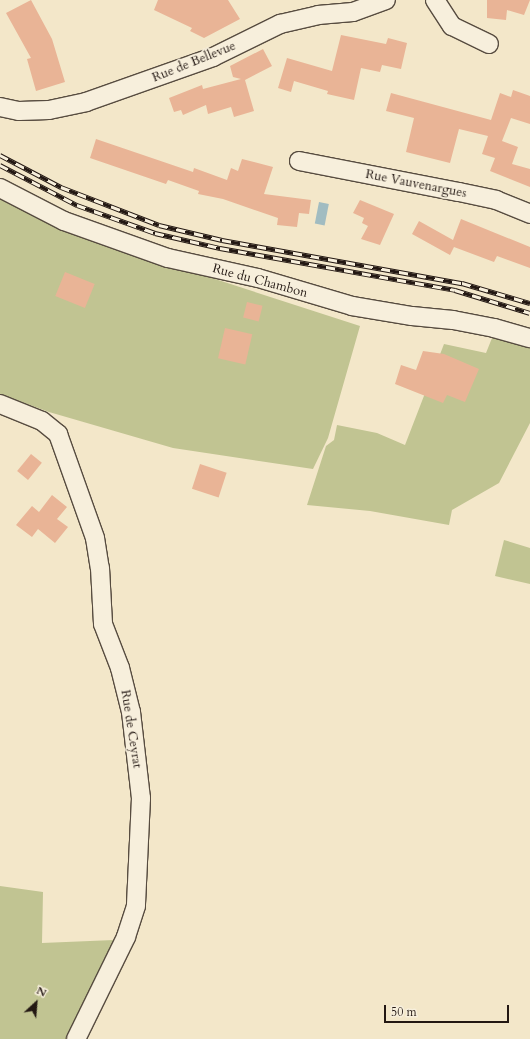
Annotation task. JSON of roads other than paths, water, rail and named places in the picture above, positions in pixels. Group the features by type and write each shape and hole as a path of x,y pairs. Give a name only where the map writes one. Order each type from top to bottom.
{"street":[{"name":"Rue de Bellevue","path":"0,107 19,111 49,110 86,102 213,56 280,24 318,16 353,12 386,0"},
{"path":"435,0 452,26 489,44"},
{"name":"Rue Vauvenargues","path":"299,161 496,200 530,214"},
{"name":"Rue du Chambon","path":"0,188 64,221 168,258 258,278 352,306 412,316 453,320 494,328 530,338"},
{"name":"Rue de Ceyrat","path":"0,404 42,421 58,434 95,538 100,568 103,624 120,668 131,712 141,798 138,891 132,923 76,1039"}],"water":[{"path":"319,202 329,204 325,226 315,224"}],"railway":[{"path":"0,155 61,187 159,225 222,240 462,283 530,303"},
{"path":"0,165 77,205 155,233 220,248 455,290 530,313"}]}
